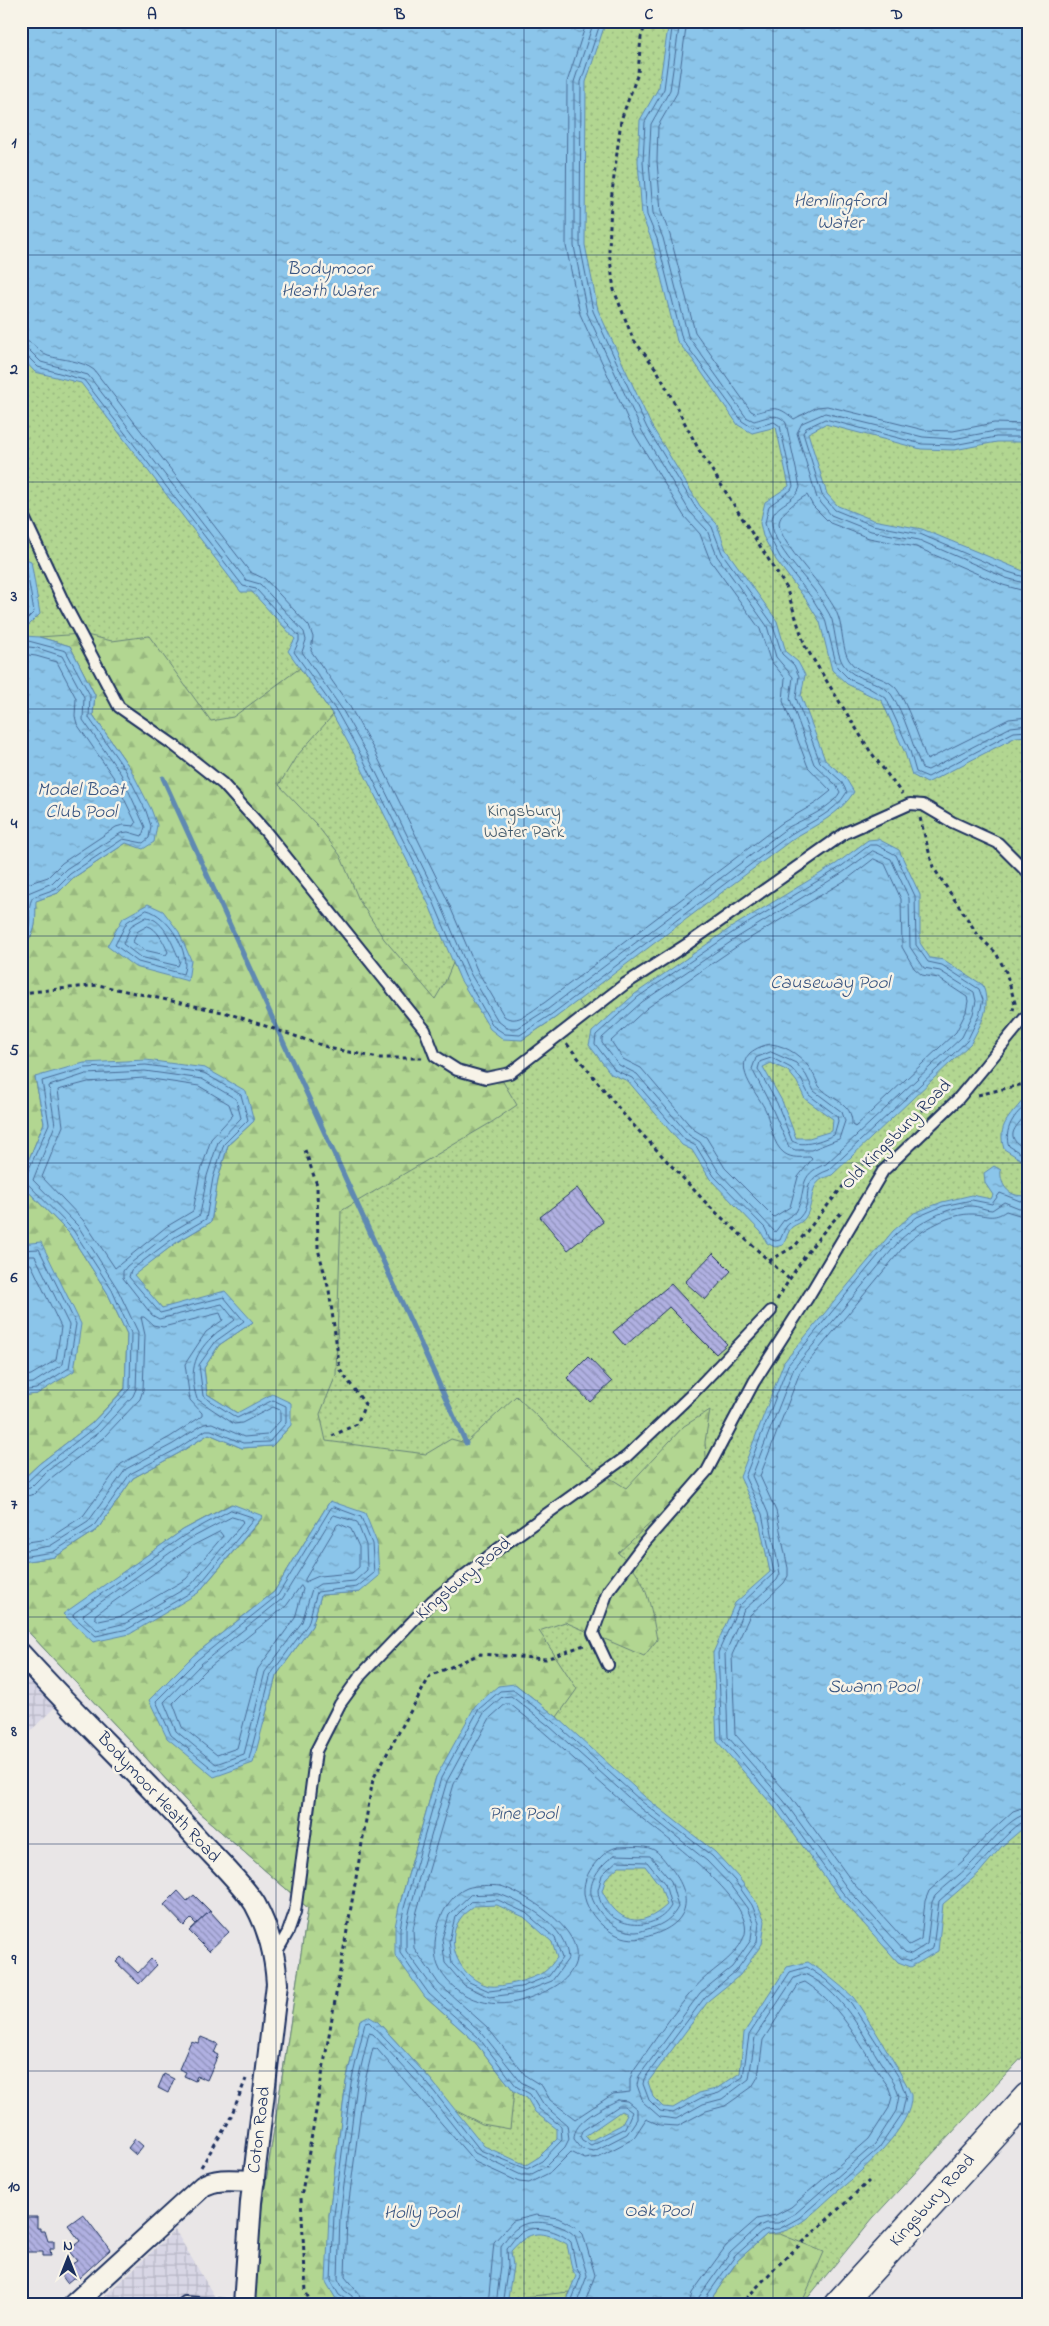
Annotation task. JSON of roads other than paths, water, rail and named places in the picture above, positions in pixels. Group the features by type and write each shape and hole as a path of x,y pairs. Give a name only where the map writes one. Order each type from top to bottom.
{"main road":[{"name":"Kingsbury Road","path":"838,2305 1028,2097"}],"street":[{"name":"Bodymoor Heath Road","path":"22,1656 62,1699 140,1776 254,1903 275,1955"},
{"name":"Coton Road","path":"244,2305 254,2182 277,1984 275,1955"},
{"path":"73,2305 203,2186 220,2180 254,2182"}],"lane":[{"path":"21,511 64,603 119,707 175,746 223,784 266,832 425,1030 435,1056 457,1070 486,1078 510,1073 625,984 689,943 845,833 910,804 923,805 952,822 998,843 1028,873"},
{"name":"Old Kingsbury Road","path":"608,1665 593,1633 608,1591 645,1542 707,1471 754,1382 884,1172 958,1099 1028,1014"},
{"name":"Kingsbury Road","path":"275,1955 288,1932 295,1912 316,1751 340,1704 361,1675 432,1601 498,1549 626,1457 691,1395 771,1311"},
{"path":"181,2305 185,2302 225,2305"}],"water":[{"name":"Bodymoor Heath Water","path":"21,21 606,21 586,82 585,245 598,310 651,425 700,506 717,524 726,550 777,621 786,652 798,662 805,675 801,696 825,760 845,777 854,792 842,807 794,838 555,1018 522,1040 503,1039 490,1029 460,979 429,905 357,759 333,715 288,651 295,639 252,592 241,592 81,383 35,372 21,357"},
{"name":"Hemlingford Water","path":"669,21 1028,21 1028,442 997,442 954,450 921,449 825,424 808,433 827,494 838,506 873,520 922,529 1028,573 1028,736 1016,737 927,783 912,775 905,753 882,701 847,684 832,670 820,622 807,601 776,560 763,536 760,523 765,502 789,486 776,427 752,433 738,425 693,360 677,341 652,241 642,216 638,161 640,120 659,87"},
{"name":"Model Boat Club Pool","path":"21,557 31,561 40,614 24,630 25,636 39,637 70,646 95,695 93,715 130,768 157,825 154,842 143,849 126,843 73,878 58,893 36,901 35,926 31,936 21,944"},
{"name":"Causeway Pool","path":"878,839 899,850 920,895 920,943 930,958 944,960 983,985 986,1009 971,1043 832,1175 818,1182 805,1218 791,1229 783,1245 775,1247 767,1243 761,1232 710,1179 692,1150 682,1145 628,1081 611,1074 589,1045 592,1032 635,994 732,927 836,864 868,840","holes":["771,1063 788,1071 797,1082 805,1099 833,1119 832,1131 809,1138 796,1138 782,1101 763,1067"]},
{"path":"148,904 163,911 179,932 191,960 188,981 135,967 107,946 123,918"},
{"path":"146,1060 205,1068 246,1091 254,1121 228,1145 218,1179 211,1222 177,1242 134,1275 162,1308 225,1291 253,1322 219,1345 204,1368 207,1394 237,1413 272,1394 291,1403 291,1425 272,1446 242,1448 209,1434 133,1478 97,1530 55,1557 21,1562 21,1481 39,1464 91,1424 125,1389 127,1334 107,1292 69,1233 21,1184 21,1178 44,1123 35,1077 84,1063"},
{"path":"1028,1099 1028,1164 1004,1149 1002,1134 1009,1117 1023,1100"},
{"name":"Swann Pool","path":"994,1166 1001,1170 1002,1181 1007,1190 1016,1195 1028,1195 1028,1824 1002,1846 979,1873 943,1904 938,1951 911,1967 898,1962 838,1895 775,1808 717,1741 713,1653 735,1603 770,1572 758,1516 740,1477 784,1362 893,1231 914,1213 942,1202 972,1195 991,1199 993,1195 985,1183 984,1173"},
{"path":"41,1242 81,1324 74,1371 37,1394 21,1396 21,1244"},
{"path":"330,1501 365,1513 377,1543 379,1576 360,1592 321,1595 312,1626 276,1676 253,1763 214,1777 167,1738 149,1700 193,1656 274,1592"},
{"path":"232,1504 263,1516 198,1593 130,1634 93,1642 63,1614 183,1530"},
{"path":"515,1684 557,1717 645,1797 715,1852 739,1878 757,1903 765,1921 762,1944 740,1975 709,2000 648,2082 653,2097 663,2107 673,2108 699,2093 716,2089 740,2073 744,2033 787,1967 808,1962 853,1997 909,2089 911,2095 910,2107 904,2120 895,2134 872,2160 806,2219 788,2230 767,2234 738,2260 707,2305 564,2305 576,2276 572,2269 567,2244 543,2234 530,2235 511,2251 513,2266 507,2305 346,2305 336,2299 326,2282 329,2215 346,2082 360,2020 368,2016 378,2022 432,2081 484,2146 526,2165 539,2157 557,2139 557,2129 535,2112 527,2098 514,2091 474,2041 425,1997 395,1955 395,1927 399,1907 436,1777 475,1706 498,1686","holes":["619,1866 645,1866 661,1887 667,1905 648,1918 639,1920 622,1916 608,1902 602,1891 606,1878","497,1905 524,1917 552,1942 557,1958 544,1972 525,1980 495,1986 479,1982 463,1968 454,1949 453,1939 460,1919 474,1906","621,2111 627,2114 621,2125 590,2141 585,2136"]}],"waterway":[{"path":"163,778 466,1443"}],"park label":[{"name":"Kingsbury Water Park","path":"524,822"}],"water label":[{"name":"Pine Pool","path":"523,1814"},
{"name":"Oak Pool","path":"658,2211"},
{"name":"Holly Pool","path":"421,2213"}]}
